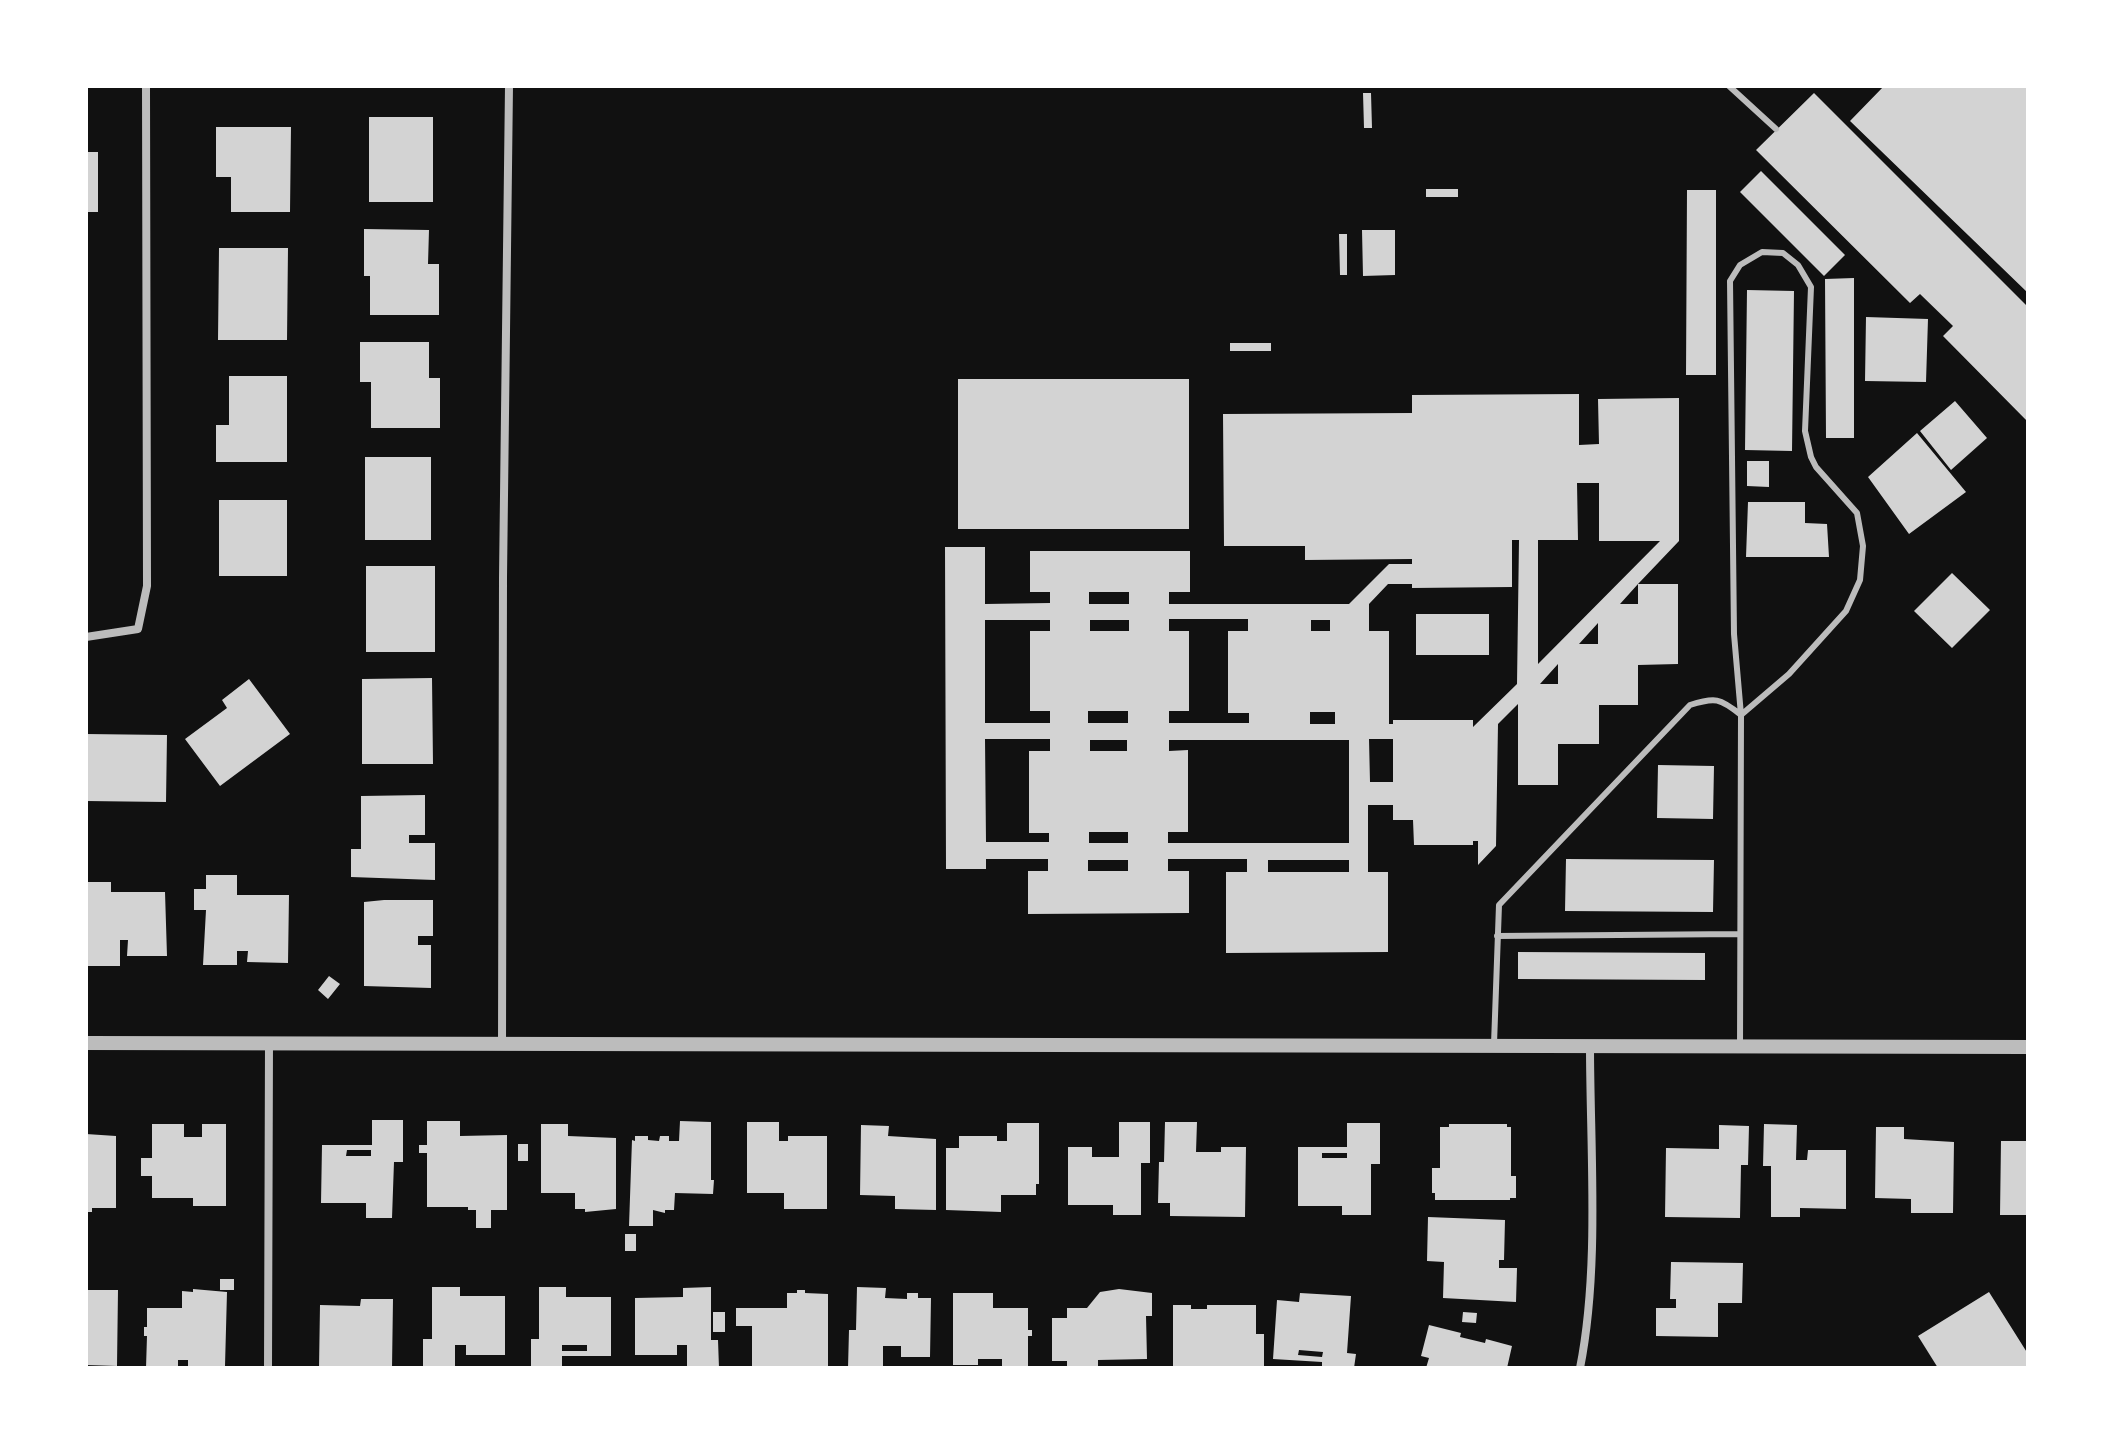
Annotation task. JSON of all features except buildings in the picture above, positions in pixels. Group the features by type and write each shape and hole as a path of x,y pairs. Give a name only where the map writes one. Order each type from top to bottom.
{"street":[{"path":"86,637 138,629 147,586 146,86"},
{"path":"502,1044 503,577 509,86"},
{"path":"86,1043 2028,1047"},
{"path":"268,1368 269,1043"},
{"path":"1580,1368 1586,1338 1590,1255 1590,1046"}],"lane":[{"path":"1729,86 1776,129"},
{"path":"1740,1046 1741,715 1734,634 1730,281 1740,265 1762,252 1783,253 1798,265 1811,287 1805,431 1811,457 1857,513 1863,546 1860,580 1846,611 1789,674 1741,715"},
{"path":"1494,1045 1499,905 1690,705 1710,698 1727,704 1741,715"},
{"path":"1497,936 1740,934"}]}
